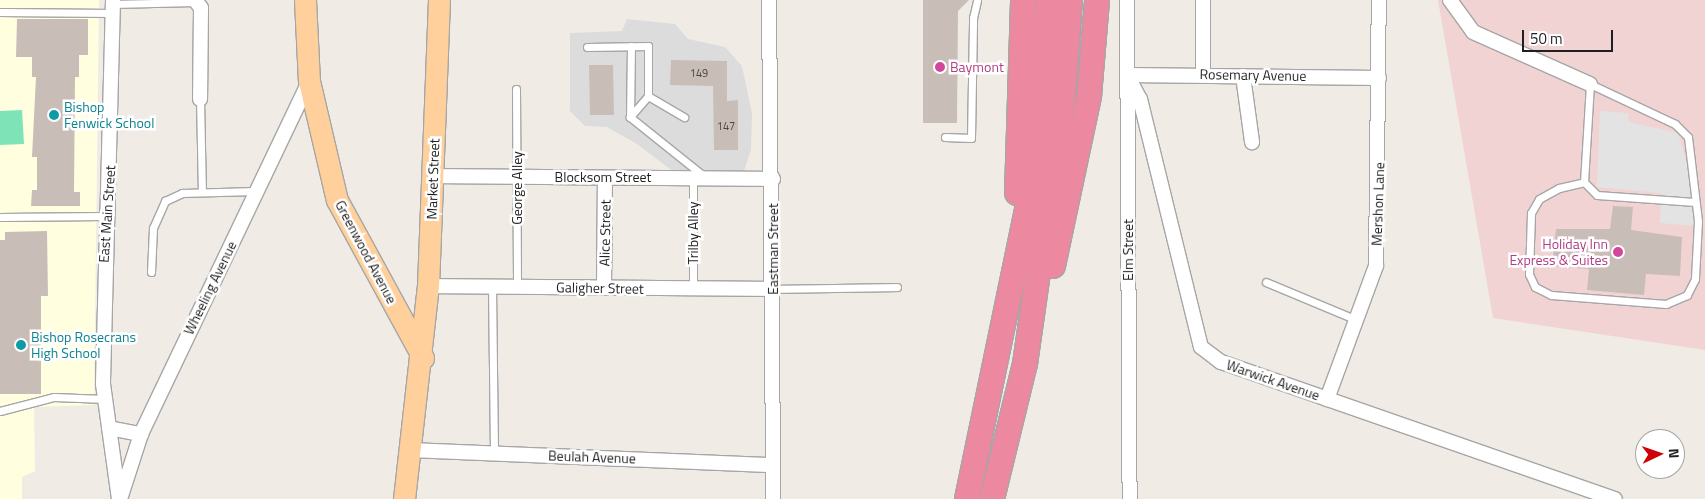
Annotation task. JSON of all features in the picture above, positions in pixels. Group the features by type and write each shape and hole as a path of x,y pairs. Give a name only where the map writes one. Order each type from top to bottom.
{"highway":[{"path":"1016,254 1023,0"},
{"path":"967,499 1032,173 1048,0"},
{"path":"1025,364 1063,98 1070,0"},
{"path":"992,499 1025,364 1055,259 1087,105 1097,0"}],"main road":[{"name":"Greenwood Avenue","path":"305,0 309,81 338,200 423,358"},
{"name":"Market Street","path":"423,358 434,176 439,0"},
{"path":"404,499 423,358"}],"street":[{"name":"Eastman Street","path":"769,0 773,179 773,499"},
{"name":"Elm Street","path":"1127,0 1130,499"},
{"path":"1203,0 1203,75"},
{"name":"Mershon Lane","path":"1327,399 1376,266 1379,0"},
{"path":"1450,0 1473,32 1590,84"},
{"path":"195,1 201,8 200,99"},
{"name":"East Main Street","path":"112,5 111,176 104,216 105,400 119,499"},
{"name":"Rosemary Avenue","path":"1127,75 1379,78"},
{"name":"Warwick Avenue","path":"1127,75 1140,99 1201,346 1221,362 1614,499"},
{"path":"1243,76 1252,142"},
{"name":"Wheeling Avenue","path":"119,499 141,434 309,81"},
{"name":"Blocksom Street","path":"434,176 773,179"},
{"name":"Alice Street","path":"604,288 605,178"},
{"name":"Galigher Street","path":"428,286 772,289"},
{"path":"109,428 141,434"},
{"name":"Beulah Avenue","path":"411,450 773,465"}],"lane":[{"path":"945,137 971,138 973,18 978,0"},
{"path":"0,12 195,1"},
{"path":"631,46 630,117 699,177"},
{"path":"587,47 648,46 648,96 630,117"},
{"path":"1584,182 1539,199 1531,213 1529,274 1535,287 1551,295 1666,304 1687,295 1696,280 1696,202 1688,137 1675,124 1590,84 1584,182 1597,195 1696,202"},
{"name":"George Alley","path":"516,89 517,287"},
{"path":"648,96 684,117"},
{"path":"200,99 202,191"},
{"name":"Trilby Alley","path":"693,289 699,177"},
{"path":"151,272 159,211 165,201 182,193 257,191"},
{"path":"0,217 104,216"},
{"path":"1266,282 1357,320"},
{"path":"772,289 897,287"},
{"path":"492,288 494,453"},
{"path":"0,411 54,397 105,400"}],"shaded area":[{"path":"0,0 99,0 94,405 34,407 35,471 22,477 22,499 0,499"},
{"path":"1438,0 1705,0 1705,350 1493,318"},
{"path":"627,19 675,24 688,39 725,47 742,66 752,113 751,150 744,171 674,172 637,144 607,127 585,126 570,111 570,33 622,31"},
{"path":"1600,111 1628,113 1629,122 1678,133 1689,170 1694,226 1660,223 1661,193 1597,187"}],"green space":[{"path":"22,110 24,144 0,145 0,111"}],"building":[{"name":"Baymont","path":"923,0 969,0 958,11 957,123 923,123"},
{"name":"Bishop Fenwick School","path":"17,19 88,19 88,55 79,55 79,77 75,77 74,192 80,192 80,206 31,206 32,190 37,190 37,157 32,157 36,77 32,77 32,57 16,57"},
{"path":"671,60 727,61 727,101 738,100 738,150 714,150 713,86 670,85"},
{"path":"589,65 613,65 614,115 590,115"},
{"name":"Holiday Inn Express & Suites","path":"1613,206 1633,207 1631,230 1682,237 1680,276 1646,274 1644,295 1587,290 1589,269 1552,266 1556,229 1610,229"},
{"name":"Bishop Rosecrans High School","path":"47,231 48,296 41,296 41,394 0,394 0,240 5,240 5,232"}],"place":[{"name":"Baymont","path":"940,67"},
{"name":"Bishop Fenwick School","path":"54,115"},
{"name":"Holiday Inn Express & Suites","path":"1618,252"},
{"name":"Bishop Rosecrans High School","path":"21,345"}]}
